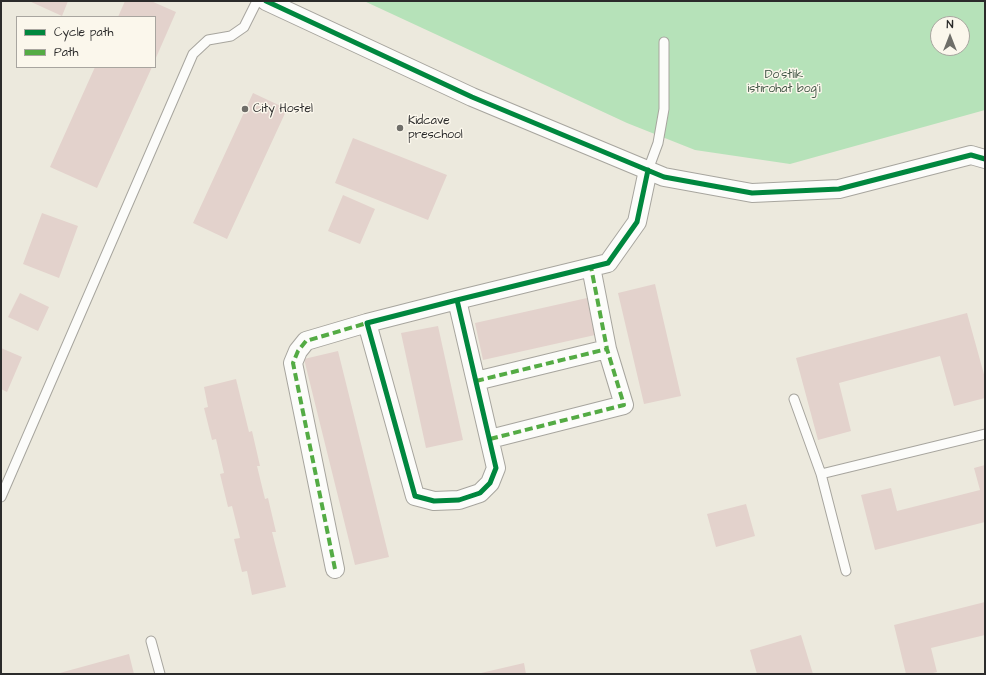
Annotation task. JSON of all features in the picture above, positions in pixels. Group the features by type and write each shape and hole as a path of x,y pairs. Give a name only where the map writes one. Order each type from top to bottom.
{"street":[{"path":"266,1 472,97 664,177 752,193 840,189 971,154 985,159"},
{"path":"335,569 293,364 298,350 306,341 367,323 608,263 637,222 648,170"},
{"path":"490,439 624,405 607,349 591,267"},
{"path":"367,323 415,496 434,501 459,500 480,493 490,483 496,468 457,300"},
{"path":"476,381 607,349"}],"lane":[{"path":"2,493 193,54 208,40 231,36 244,27 257,1"},
{"path":"648,170 658,143 664,109 664,42"},
{"path":"794,399 821,474 846,571"},
{"path":"821,474 985,434"},
{"path":"151,641 160,674"}],"green space":[{"name":"Do'stlik istirohat bog'i","path":"364,1 985,1 985,110 790,164 695,150 627,123"}],"building":[{"path":"29,1 68,1 62,16"},
{"path":"125,1 151,1 176,12 156,58 156,16 118,16"},
{"path":"95,68 152,68 97,188 50,167"},
{"path":"253,93 287,109 227,239 193,223"},
{"path":"353,138 447,175 428,220 335,183"},
{"path":"343,195 375,209 360,244 328,231"},
{"path":"42,213 78,226 59,278 23,264"},
{"path":"655,284 681,396 644,404 618,293"},
{"path":"20,293 49,307 38,331 8,317"},
{"path":"587,298 595,335 483,360 475,323"},
{"path":"967,313 985,378 985,398 954,406 940,356 839,383 851,431 818,440 796,358"},
{"path":"438,326 463,440 426,448 401,333"},
{"path":"1,348 22,357 7,392 1,389"},
{"path":"338,351 389,557 355,565 304,359"},
{"path":"236,379 249,432 252,431 260,466 257,466 265,499 268,498 276,532 272,532 286,587 252,595 247,571 242,572 234,539 240,538 232,506 228,507 220,474 224,473 216,439 212,440 204,408 208,407 204,387"},
{"path":"985,465 985,522 875,550 861,495 891,488 897,511 980,490 974,468"},
{"path":"746,504 755,536 716,547 707,514"},
{"path":"985,602 985,635 931,648 937,672 929,674 906,674 894,625"},
{"path":"801,635 813,674 757,674 750,650"},
{"path":"129,654 134,674 56,674"},
{"path":"524,663 526,674 481,674 481,673"}],"marked path":[{"path":"490,439 624,405 607,349 591,267"},
{"path":"335,569 293,363 298,351 306,341 367,323"},
{"path":"476,381 607,349"}],"cycle path":[{"path":"266,1 472,97 664,177 752,193 839,189 971,155 985,159"},
{"path":"457,300 496,468 490,483 480,493 459,500 434,501 415,496 367,323 457,300 608,263 637,222 648,170"}],"place":[{"name":"City Hostel","path":"245,109"},
{"name":"Kidcave preschool","path":"400,128"}]}
